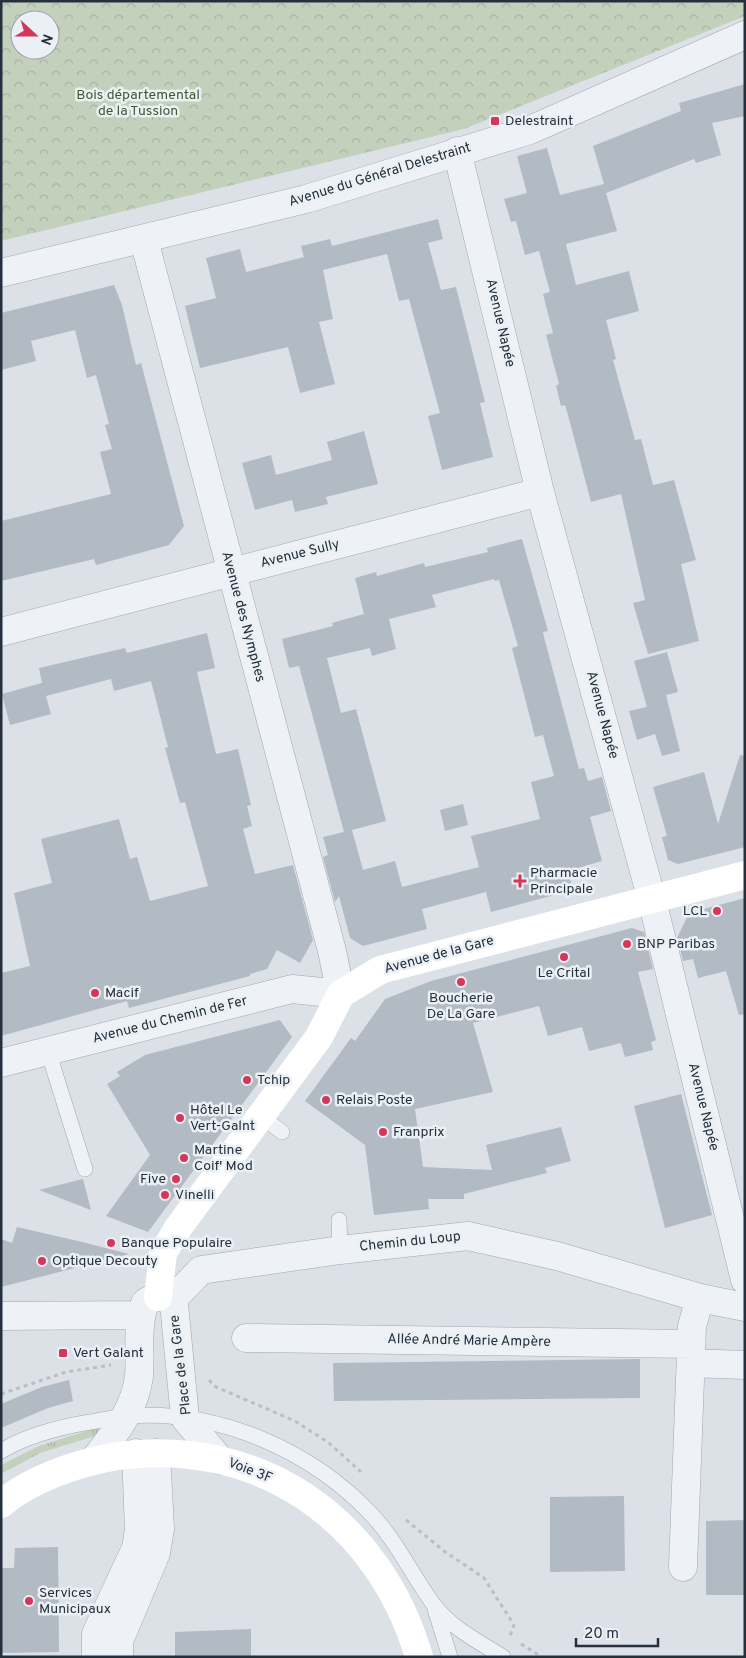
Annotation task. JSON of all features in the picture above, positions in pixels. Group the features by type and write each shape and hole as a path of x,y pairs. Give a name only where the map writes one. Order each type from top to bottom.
{"street":[{"name":"Avenue du Général Delestraint","path":"1,273 144,240 306,199 457,150 530,130 745,35"},
{"name":"Avenue Napée","path":"457,150 540,492 652,900 745,1280"},
{"name":"Avenue des Nymphes","path":"144,240 332,951 341,994"},
{"name":"Avenue Sully","path":"1,632 540,492"},
{"name":"Avenue de la Gare","path":"341,994 380,970 745,875"},
{"name":"Avenue du Chemin de Fer","path":"1,1063 292,989 341,994"},
{"path":"94,1460 128,1416 157,1304 164,1253 178,1228 319,1037 341,994"},
{"name":"Chemin du Loup","path":"157,1304 201,1270 340,1250 468,1236 557,1256 700,1298 745,1307"},
{"path":"684,1567 692,1326 700,1298"},
{"path":"1,1316 157,1304"},
{"name":"Place de la Gare","path":"157,1304 174,1304 185,1418 220,1460"},
{"name":"Allée André Marie Ampère","path":"246,1338 691,1354 745,1365"},
{"path":"96,1657 96,1634 136,1548 146,1453"},
{"path":"119,1657 118,1641 156,1553 160,1529 146,1453"},
{"name":"Voie 3F","path":"1,1504 48,1476 94,1460 146,1453 220,1460 262,1473 301,1493 336,1519 366,1551 391,1587 410,1626 419,1657"}],"lane":[{"path":"48,1051 85,1169"},
{"path":"260,1116 282,1132"},
{"path":"338,1220 340,1250"},
{"path":"1,1451 12,1444 66,1426 128,1416 185,1418 242,1431 290,1452 334,1480 372,1515 404,1556 434,1605 449,1620 503,1657"},
{"path":"434,1605 450,1657"}],"green space":[{"name":"Bois départemental de la Tussion","path":"1,1 745,1 745,16 464,129 1,241"},
{"path":"96,1428 100,1430 98,1435 40,1453 1,1474 1,1465 39,1446"}],"building":[{"path":"745,84 745,116 712,123 721,155 696,163 694,159 606,193 617,231 566,244 576,285 629,271 639,311 606,320 616,359 613,360 635,440 641,439 653,485 674,480 696,560 681,564 699,641 648,654 633,603 645,600 621,494 591,502 565,405 561,406 556,386 559,384 546,335 553,333 543,294 550,292 539,251 525,255 516,221 511,222 504,199 527,193 517,156 547,148 560,195 604,184 593,146 681,111 679,103"},
{"path":"438,219 443,239 428,243 441,290 456,287 485,402 480,403 493,457 442,470 428,416 440,413 409,299 399,301 387,254 323,270 333,319 319,322 335,384 300,393 288,347 200,368 185,306 216,298 206,258 240,249 246,272 304,257 301,246 330,239 332,246"},
{"path":"114,285 122,305 136,365 141,363 184,526 169,545 96,565 94,559 1,581 1,521 111,494 100,452 112,449 105,425 109,424 96,375 87,378 75,330 31,341 36,361 1,370 1,313"},
{"path":"364,431 378,484 326,497 328,504 295,512 292,500 255,510 242,463 271,455 276,475 332,460 327,442"},
{"path":"522,539 548,631 543,632 544,637 579,769 584,768 588,781 602,777 611,811 590,817 602,861 568,871 573,890 491,912 486,892 422,909 427,929 363,946 350,938 339,896 335,902 323,857 328,855 323,837 344,832 299,666 289,668 282,639 333,626 332,623 364,614 355,578 376,572 377,576 424,563 425,567 488,552 487,548","holes":["494,579 495,581 499,580 518,646 512,648 535,737 543,735 554,776 531,782 540,819 471,836 479,867 402,887 395,861 363,870 352,830 386,821 356,709 341,713 327,658 370,648 372,656 396,649 389,619 436,607 432,595"]},
{"path":"207,633 215,668 197,672 216,754 238,749 251,805 247,806 252,826 243,829 255,874 293,865 313,940 300,963 277,950 267,969 250,974 250,976 129,1008 127,1001 1,1036 1,973 30,966 14,893 52,883 41,839 119,819 130,859 137,857 150,901 208,886 185,802 180,803 165,748 168,747 151,681 114,691 111,679 46,696 51,714 10,725 2,694 42,683 39,668 125,648 127,653"},
{"path":"667,652 678,692 666,695 680,751 662,756 655,734 637,740 629,711 647,707 634,661"},
{"path":"740,755 745,756 745,847 678,864 668,860 662,837 667,836 653,787 704,772 718,824"},
{"path":"463,804 468,825 445,831 440,810"},
{"path":"745,898 745,1014 739,1015 726,971 698,978 693,959 683,961 677,938 689,913"},
{"path":"632,928 644,932 653,969 638,972 656,1040 651,1042 653,1050 625,1057 621,1043 589,1051 582,1027 548,1036 539,1006 473,1023 493,1092 415,1109 423,1167 492,1170 486,1145 561,1127 571,1161 545,1168 547,1173 464,1194 464,1199 428,1199 429,1209 374,1215 365,1145 305,1101 351,1038 355,1041 385,999 431,981"},
{"path":"280,1020 292,1037 148,1232 106,1216 150,1155 107,1084 120,1076 117,1072 145,1055"},
{"path":"681,1094 712,1215 665,1228 634,1106"},
{"path":"83,1179 91,1210 39,1190"},
{"path":"17,1227 129,1254 1,1287 1,1239 12,1243"},
{"path":"640,1359 640,1398 334,1401 333,1363"},
{"path":"69,1380 73,1401 48,1408 1,1428 1,1404 42,1387"},
{"path":"624,1496 625,1571 550,1572 550,1497"},
{"path":"745,1520 745,1595 706,1595 706,1521"},
{"path":"58,1547 59,1652 1,1653 2,1568 14,1568 15,1548"},
{"path":"251,1629 251,1657 175,1657 175,1632"}],"place":[{"name":"Delestraint","path":"495,121"},
{"name":"Pharmacie Principale","path":"520,881"},
{"name":"LCL","path":"717,911"},
{"name":"BNP Paribas","path":"627,944"},
{"name":"Le Crital","path":"564,957"},
{"name":"Boucherie De La Gare","path":"461,982"},
{"name":"Macif","path":"95,993"},
{"name":"Tchip","path":"247,1080"},
{"name":"Relais Poste","path":"326,1100"},
{"name":"Hôtel Le Vert-Galnt","path":"180,1118"},
{"name":"Franprix","path":"383,1132"},
{"name":"Martine Coif' Mod","path":"184,1158"},
{"name":"Five","path":"176,1179"},
{"name":"Vinelli","path":"165,1195"},
{"name":"Banque Populaire","path":"111,1243"},
{"name":"Optique Decouty","path":"42,1261"},
{"name":"Vert Galant","path":"63,1353"},
{"name":"Services Municipaux","path":"29,1601"}]}
